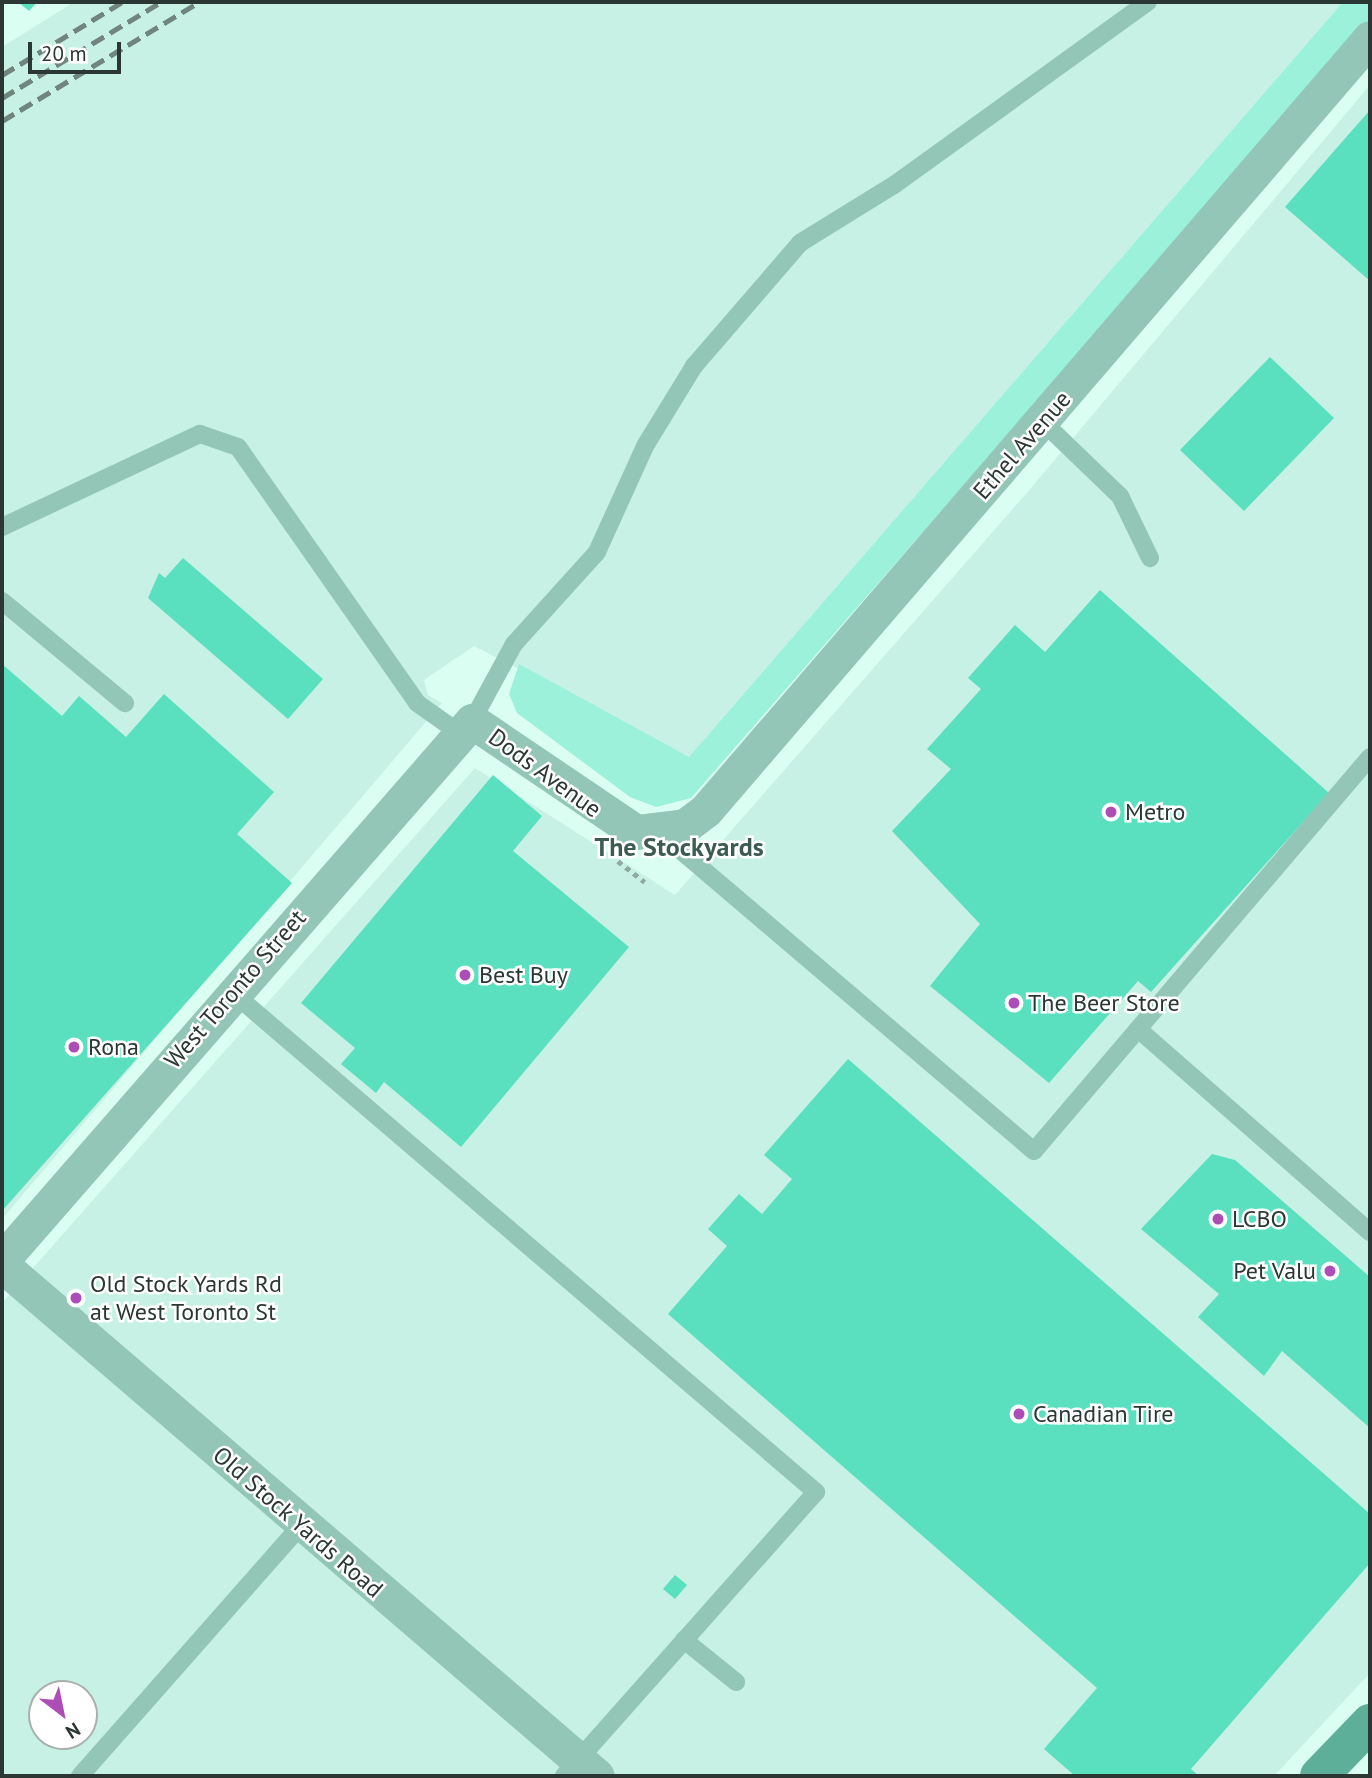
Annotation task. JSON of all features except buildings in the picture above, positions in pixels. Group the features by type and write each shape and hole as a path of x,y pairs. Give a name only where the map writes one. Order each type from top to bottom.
{"main road":[{"path":"1319,1776 1370,1723"},
{"path":"1357,1776 1370,1757"}],"street":[{"name":"Ethel Avenue","path":"659,832 685,826 706,810 1370,38"},
{"name":"Dods Avenue","path":"467,727 609,819 636,832 659,832"},
{"name":"West Toronto Street","path":"2,1263 232,992 467,727"},
{"name":"Old Stock Yards Road","path":"2,1263 579,1771"}],"lane":[{"path":"2,527 200,434 238,447 260,469 417,703 467,727 514,644 597,552 645,446 694,366 800,243 894,185 1148,2"},
{"path":"1042,422 1120,496 1150,558"},
{"path":"2,601 125,703"},
{"path":"659,832 1034,1151 1370,757"},
{"path":"232,992 816,1492 684,1640 579,1771"},
{"path":"1138,1029 1370,1232"},
{"path":"80,1776 301,1525"},
{"path":"684,1640 736,1682"}],"shaded area":[{"path":"74,2 1343,2 689,757 474,646 424,680 428,695 442,703 2,1219 2,47"},
{"path":"1370,85 1370,1673 1274,1776 2,1776 2,1303 475,768 675,895 1031,488"}],"green space":[{"path":"1343,2 1370,2 1370,19 691,798 656,807 630,797 517,713 509,694 519,664 689,757"}],"railway":[{"path":"2,75 122,2"},
{"path":"2,98 161,2"},
{"path":"2,121 199,2"}],"place":[{"name":"Metro","path":"1111,812"},
{"name":"Best Buy","path":"465,975"},
{"name":"The Beer Store","path":"1014,1003"},
{"name":"Rona","path":"74,1047"},
{"name":"LCBO","path":"1218,1219"},
{"name":"Pet Valu","path":"1330,1271"},
{"name":"Old Stock Yards Rd at West Toronto St","path":"76,1298"},
{"name":"Canadian Tire","path":"1019,1414"}],"district":[{"name":"The Stockyards","path":"679,847"}]}
